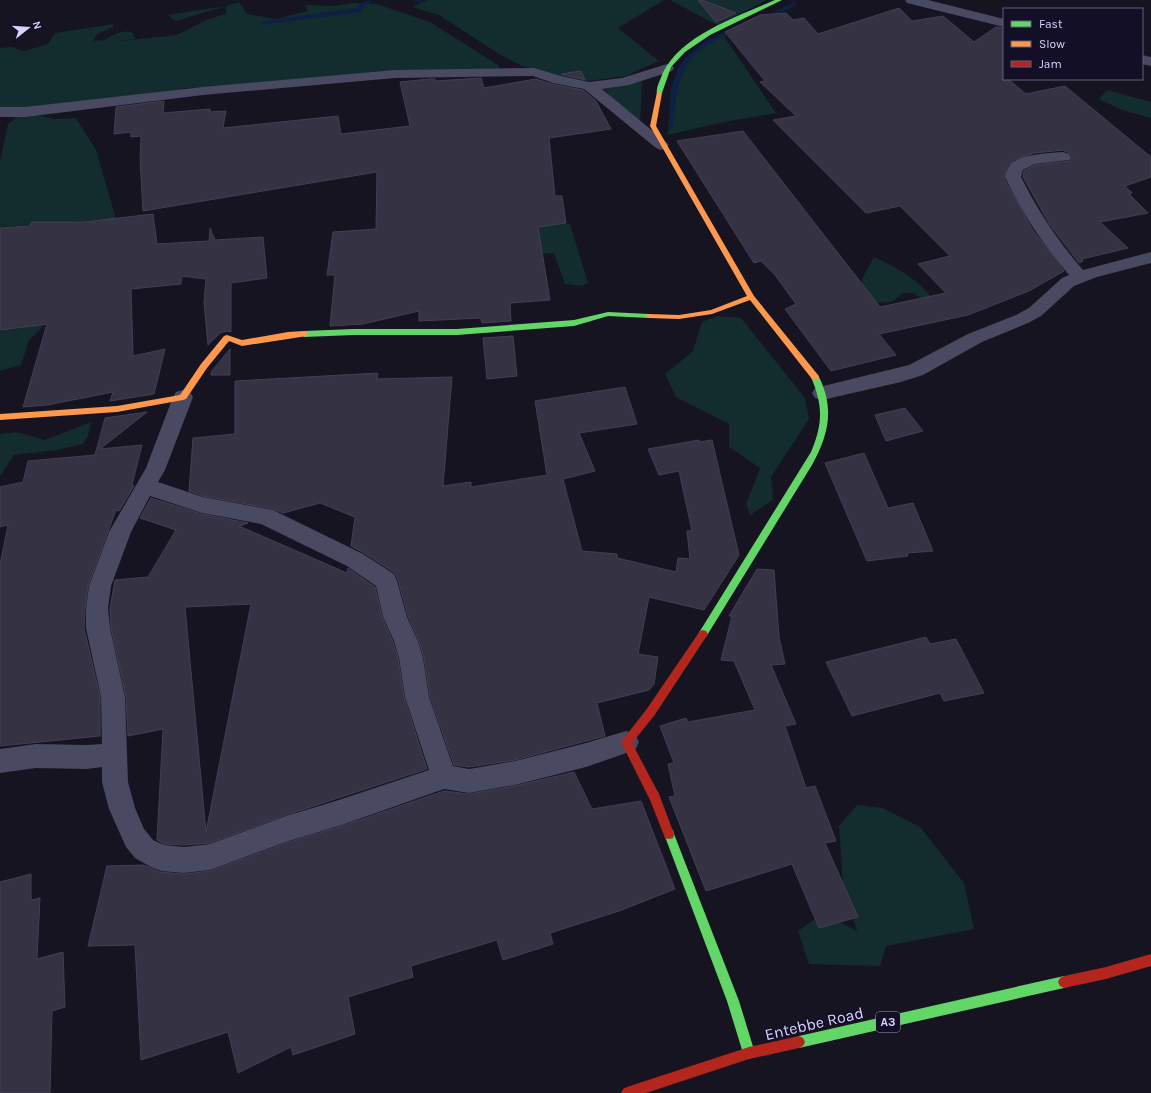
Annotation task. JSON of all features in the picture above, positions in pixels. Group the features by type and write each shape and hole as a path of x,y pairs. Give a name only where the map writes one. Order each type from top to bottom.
{"street":[{"path":"751,297 712,312 679,317 608,314 574,323 492,330 458,332 354,332 288,335 242,343 227,338 206,361 183,397 154,470 120,532 100,586 96,608 98,628 113,697 115,782 122,809 135,838 144,849 161,858 169,859 184,860 210,857 286,829 342,812 444,777 469,781 515,773 586,755 626,742 650,713 719,610 809,463 822,440 826,423 822,392 815,377 751,297 653,126 667,68 678,55 710,33 779,0"},
{"path":"912,0 1003,24"},
{"path":"0,112 33,111 203,91 395,74 534,72 558,80 589,86 624,82 667,68"},
{"path":"589,86 662,145"},
{"path":"1063,157 1026,161 1016,167 1013,177 1041,231 1057,252 1080,277"},
{"path":"822,392 901,375 916,370 975,338 1022,319 1035,312 1045,305 1058,290 1068,282 1080,277 1151,258"},
{"path":"0,417 117,409 183,397"},
{"path":"144,487 160,490 202,505 265,516 356,560 386,581 395,617 406,641 411,658 417,697 444,777"},
{"path":"626,742 655,798 733,1001 748,1053"},
{"path":"0,762 36,756 87,758 115,754"},
{"name":"Entebbe Road","path":"633,1092 748,1053 1106,973 1151,960"}],"green space":[{"path":"427,0 664,0 618,28 659,61 626,76 588,81 560,76 522,66 499,54 439,15 412,7"},
{"path":"670,0 767,0 717,25"},
{"path":"239,2 247,14 275,19 308,11 305,5 335,6 352,3 377,4 430,22 498,65 500,69 383,75 253,87 186,88 110,103 29,113 54,119 76,118 96,150 116,219 0,227 0,161 8,124 24,112 0,112 0,48 11,47 24,51 48,44 55,33 114,24 113,27 97,34 93,41 104,40 123,32 133,33 135,39 111,42 177,35 208,19 226,14 226,6"},
{"path":"226,6 176,21 167,15"},
{"path":"723,35 776,113 724,122 667,135 674,92 680,70 692,54 700,47"},
{"path":"642,81 640,122 629,121 605,89"},
{"path":"1107,90 1151,102 1151,118 1122,110 1099,99"},
{"path":"547,222 570,224 588,283 582,286 565,284 554,253 513,257 490,247"},
{"path":"874,257 897,269 924,288 930,295 926,302 914,293 903,293 892,302 871,303 860,293 863,277"},
{"path":"717,316 741,318 805,398 809,419 771,477 773,500 750,515 746,504 760,468 729,447 729,424 676,397 665,374 693,351 702,322"},
{"path":"47,322 29,340 21,365 0,371 0,333 2,327 0,327"},
{"path":"91,422 88,436 83,444 57,450 14,455 0,476 0,434 16,432 45,440"},
{"path":"857,805 883,808 920,827 964,883 974,929 886,946 880,966 809,964 798,931 823,913 857,931 843,883 839,826"}],"building":[{"path":"698,0 702,0 736,13 716,22"},
{"path":"899,8 912,21 943,16 974,42 996,27 1003,28 1003,80 1009,80 1026,94 1065,86 1151,157 1151,177 1125,186 1132,193 1129,194 1148,213 1100,222 1128,248 1082,259 1083,261 1079,263 1050,225 1023,177 1024,171 1035,165 1069,161 1072,156 1063,150 1034,153 1014,160 1007,167 1004,178 1032,229 1064,271 1029,291 968,315 879,334 896,355 831,371 785,309 796,304 775,275 761,261 754,263 677,141 743,131 880,307 946,293 918,264 950,256 900,206 866,213 773,120 796,116 760,82 765,81 725,32 760,15 786,13 793,20 804,18 818,34"},
{"path":"581,71 585,80 561,74"},
{"path":"481,78 484,88 536,79 552,84 583,90 596,101 611,129 549,138 555,196 562,196 566,223 538,227 550,300 510,303 511,321 482,323 481,318 419,321 419,311 363,324 330,326 335,275 327,275 333,232 376,229 377,172 143,211 140,159 141,136 131,137 131,132 114,134 116,107 164,101 163,113 210,109 210,112 226,111 223,128 338,116 341,134 410,126 400,82 430,79 435,79 435,81"},
{"path":"153,214 157,244 209,241 210,228 215,240 263,237 267,278 231,283 231,332 227,331 220,333 208,345 204,302 206,279 182,276 181,284 131,289 133,356 165,349 154,394 110,401 113,392 47,405 23,407 47,324 0,330 0,228 30,226 32,222 84,222"},
{"path":"513,336 517,376 487,379 483,338"},
{"path":"230,349 230,375 211,375 211,372"},
{"path":"378,373 377,379 452,377 443,486 471,482 471,487 547,475 535,401 625,387 637,424 579,433 595,471 563,479 582,551 617,554 617,558 676,572 678,558 690,559 687,531 692,531 679,471 659,475 648,449 699,440 699,442 712,440 739,555 704,610 649,597 638,654 658,657 654,684 649,690 597,703 605,736 515,760 469,767 454,765 430,697 424,658 419,641 408,616 398,580 395,573 351,546 355,517 320,503 283,513 273,509 203,496 189,491 193,438 235,434 235,381"},
{"path":"905,408 923,431 886,441 875,415"},
{"path":"147,412 100,449 142,445 132,485 134,486 119,511 116,510 88,586 84,628 100,697 100,736 0,746 0,565 8,525 0,527 0,487 23,482 28,461 95,455 105,418"},
{"path":"864,453 888,508 913,503 933,551 907,553 908,556 867,561 825,463"},
{"path":"151,498 202,514 248,523 239,526 347,573 348,568 375,587 382,617 398,658 404,697 427,769 286,815 210,843 184,845 164,844 157,840 163,729 128,736 126,697 111,628 110,608 115,580 148,577 176,530 140,518","holes":["251,604 206,832 185,607"]},
{"path":"757,569 774,570 779,637 785,664 771,665 796,724 785,726 806,788 815,786 836,841 825,843 858,917 819,928 792,864 706,891 669,797 675,796 668,764 674,763 660,726 686,718 688,722 755,710 734,661 721,660 732,616 729,616"},
{"path":"926,637 930,644 956,639 984,693 944,701 940,693 852,716 826,662"},
{"path":"574,772 592,809 641,801 675,889 619,911 550,933 553,944 503,960 497,940 411,966 413,977 348,997 355,1034 293,1055 291,1047 238,1073 228,1032 141,1060 135,945 88,946 107,866 144,865 160,872 184,874 210,871 286,843 342,826 444,791 469,794 515,786"},
{"path":"31,874 31,900 40,898 37,959 63,952 65,1007 52,1011 50,1093 0,1093 0,882"}],"waterway":[{"path":"415,0 421,0"},
{"path":"264,23 360,10 360,6 369,2"},
{"path":"763,19 794,4"},
{"path":"670,128 674,88 681,68 697,49 710,40 739,29"}],"traffic: fast":[{"path":"659,93 668,67 673,60 694,42 723,26 779,0"},
{"path":"304,334 354,332 457,332 574,323 608,314 649,316"},
{"path":"703,634 815,452 823,431 825,411 820,389 815,377"},
{"path":"669,834 733,1001 749,1053"},
{"path":"799,1042 1064,982"}],"traffic: slow":[{"path":"659,93 653,126 751,297 815,377"},
{"path":"649,316 679,317 712,312 751,297"},
{"path":"0,417 117,409 183,397 204,366 227,338 242,343 288,335 304,334"}],"traffic: jam":[{"path":"669,834 655,798 626,742 650,713 703,634"},
{"path":"1064,982 1106,973 1151,960"},
{"path":"627,1093 749,1053 799,1042"}]}
